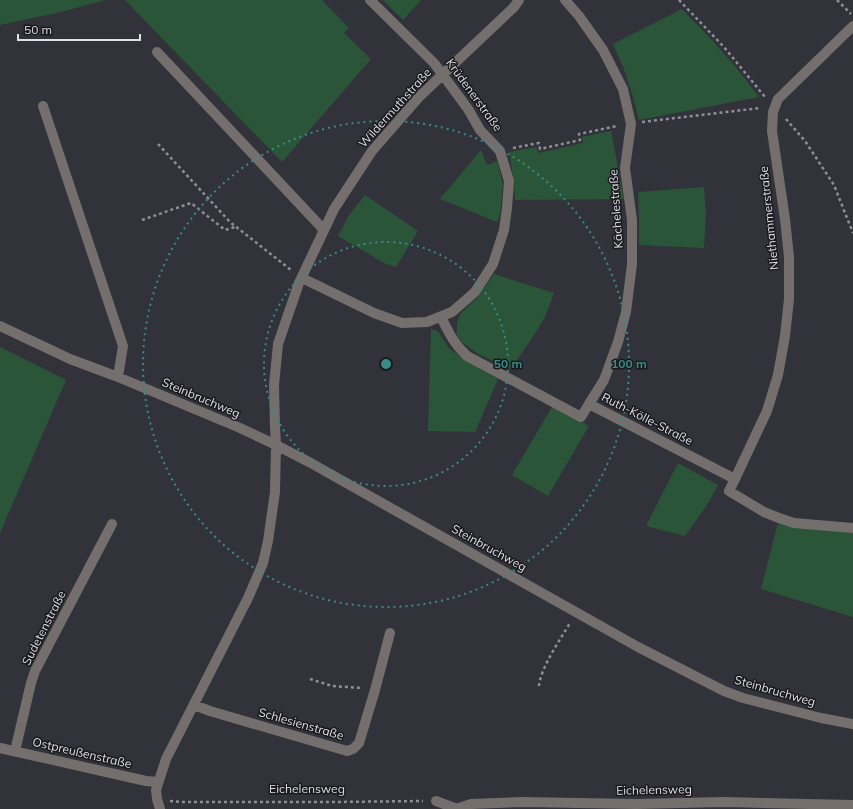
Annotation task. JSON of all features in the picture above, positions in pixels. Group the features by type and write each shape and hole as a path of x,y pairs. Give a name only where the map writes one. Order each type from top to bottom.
{"street":[{"name":"Krüdenerstraße","path":"302,278 374,313 402,323 427,322 452,312 475,292 493,264 504,230 507,208 508,181 500,151 480,130 468,109 434,63 370,0"},
{"name":"Wildermuthstraße","path":"276,445 274,385 278,344 299,283 334,209 372,151 420,96 514,7 519,0"},
{"name":"Kächelestraße","path":"565,0 579,16 603,50 623,89 631,124 624,168 632,220 632,264 626,312 618,342 604,380 589,404"},
{"name":"Niethammerstraße","path":"735,479 767,411 778,375 785,336 789,258 772,131 773,112 778,99 853,26"},
{"path":"157,52 324,230"},
{"path":"43,106 122,346 118,377"},
{"name":"Ruth-Kölle-Straße","path":"441,316 453,341 467,356 581,417 589,404 735,479"},
{"name":"Steinbruchweg","path":"0,326 70,359 118,377 240,428 276,445 309,462 638,647 724,690 743,698 821,718 853,724"},
{"path":"160,809 156,790 166,759 248,598 263,563 268,541 275,492 276,445"},
{"path":"735,479 729,491 764,512 778,518 794,522 853,528"},
{"name":"Sudetenstraße","path":"15,751 35,671 112,524"},
{"name":"Schlesienstraße","path":"194,705 347,751 353,749 359,743 390,633"},
{"name":"Ostpreußenstraße","path":"0,748 146,781 158,782"},
{"name":"Eichelensweg","path":"436,801 457,809 471,804 522,802 636,804 724,802 853,805"}],"path":[{"path":"837,0 853,16"},
{"path":"158,144 230,222 302,278"},
{"path":"142,220 191,203 225,230 235,226"},
{"path":"539,686 545,668 576,612"},
{"path":"310,678 332,686 375,690"},
{"name":"Eichelensweg","path":"157,799 181,802 436,801"}],"green space":[{"path":"0,0 105,0 61,12 0,25"},
{"path":"125,0 322,0 349,28 344,33 371,59 282,162"},
{"path":"383,0 421,0 403,20"},
{"path":"682,9 735,66 759,97 639,120 624,69 613,44"},
{"path":"611,131 624,199 515,200 509,152 536,147 539,153 583,143 582,137"},
{"path":"481,150 487,165 497,161 503,184 500,214 497,222 440,199"},
{"path":"704,187 706,213 704,248 639,245 638,192"},
{"path":"365,195 418,231 396,267 384,263 338,236 349,215"},
{"path":"494,274 554,293 545,317 511,369 478,354 463,343 457,335 457,323 460,314 478,297"},
{"path":"431,329 438,331 448,347 461,357 498,379 475,432 428,431"},
{"path":"0,347 66,380 0,533"},
{"path":"553,405 589,426 548,496 512,475"},
{"path":"678,463 718,485 707,505 685,536 646,526"},
{"path":"778,523 853,533 853,617 761,589"}]}
